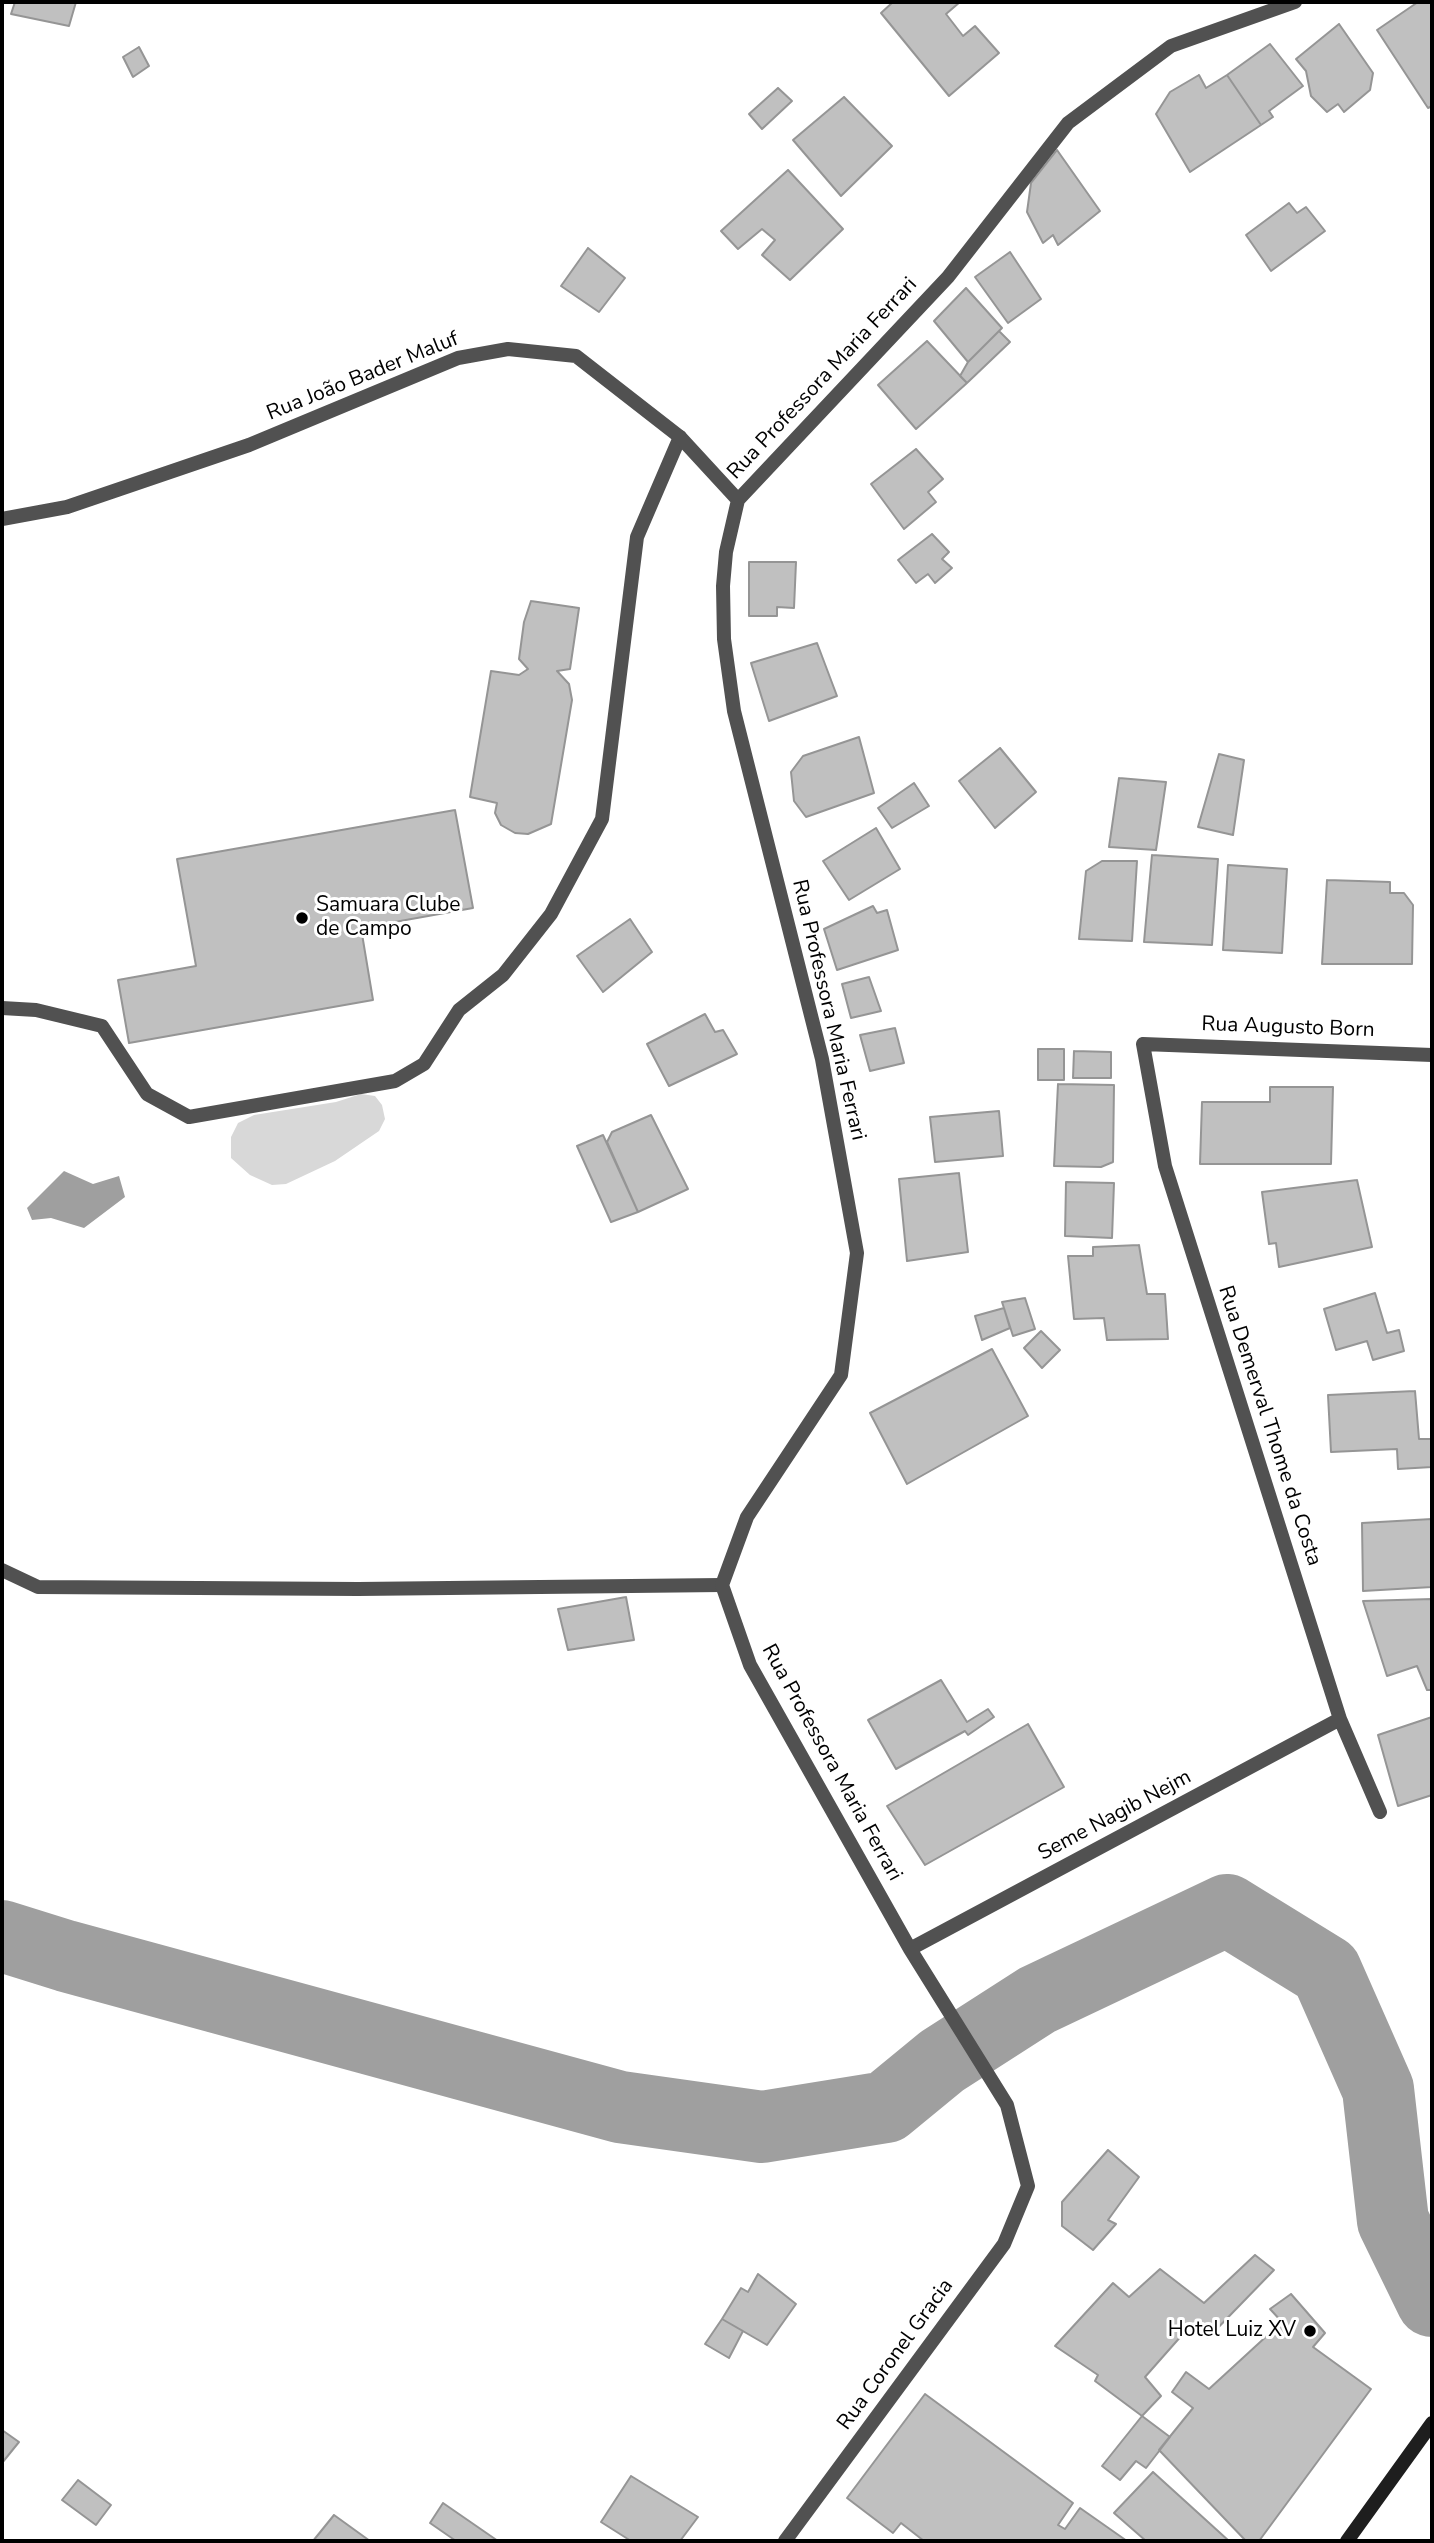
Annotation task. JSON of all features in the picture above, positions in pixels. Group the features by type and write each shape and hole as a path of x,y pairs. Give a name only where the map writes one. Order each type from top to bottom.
{"main road":[{"path":"1346,2541 1432,2423"}],"street":[{"name":"Rua Professora Maria Ferrari","path":"1028,2186 1007,2105 910,1949 750,1665 722,1585 747,1517 841,1375 857,1253 822,1059 734,712 724,639 723,586 738,500 948,276 1068,123 1171,46 1295,2"},
{"name":"Rua João Bader Maluf","path":"2,519 80,502 249,445 458,358 508,349 576,356 680,437 738,500"},
{"path":"2,1009 36,1010 102,1026 147,1094 189,1117 395,1081 424,1064 459,1010 503,975 551,914 601,819 638,537 680,437"},
{"name":"Rua Augusto Born","path":"1143,1044 1432,1055"},
{"name":"Rua Demerval Thome da Costa","path":"1143,1044 1165,1166 1340,1719 1380,1812"},
{"path":"2,1570 38,1587 358,1589 722,1585"},
{"name":"Seme Nagib Nejm","path":"910,1949 1340,1719"},
{"name":"Rua Coronel Gracia","path":"785,2541 1004,2244 1028,2186"}],"shaded area":[{"path":"361,1094 375,1096 382,1105 385,1119 379,1131 335,1161 286,1184 272,1185 250,1175 231,1158 231,1137 238,1123 254,1115 336,1102"},
{"path":"64,1171 93,1184 119,1176 125,1197 84,1228 51,1218 32,1220 27,1208"}],"building":[{"path":"15,2 76,2 69,26 11,14"},
{"path":"893,2 960,2 946,14 963,36 975,26 999,53 949,96 881,13"},
{"path":"1418,2 1432,2 1432,106 1428,108 1377,30"},
{"path":"1339,24 1373,73 1370,90 1344,112 1338,104 1327,112 1311,96 1306,71 1296,59"},
{"path":"1270,44 1303,86 1269,111 1273,117 1261,125 1227,75"},
{"path":"139,47 149,66 133,77 123,57"},
{"path":"1199,75 1206,88 1227,75 1261,125 1190,172 1156,114 1170,92"},
{"path":"778,88 792,101 762,129 749,114"},
{"path":"844,97 892,146 841,196 793,140"},
{"path":"1057,150 1100,211 1058,245 1053,235 1043,243 1027,212 1031,183"},
{"path":"788,170 843,229 790,280 762,255 775,240 762,229 738,249 721,231"},
{"path":"1289,203 1297,213 1306,207 1325,231 1271,271 1246,235"},
{"path":"588,248 625,278 599,312 561,286"},
{"path":"1010,252 1041,299 1008,323 975,277"},
{"path":"966,288 1002,328 968,362 934,321"},
{"path":"999,331 1010,342 967,383 960,376 968,362"},
{"path":"927,341 967,383 916,429 878,385"},
{"path":"916,449 943,479 928,492 936,502 904,529 871,484"},
{"path":"932,534 949,552 942,559 952,568 935,583 928,574 916,583 898,560"},
{"path":"749,562 796,562 794,608 777,607 777,616 749,616"},
{"path":"531,601 579,608 570,669 557,671 569,684 572,700 551,824 528,834 515,833 501,825 495,813 497,803 470,797 491,671 519,675 528,669 519,659 524,622"},
{"path":"817,643 837,696 769,721 751,663"},
{"path":"859,737 874,793 806,817 794,801 791,772 803,756"},
{"path":"1000,748 1036,792 995,828 959,781"},
{"path":"1219,754 1244,760 1233,835 1198,827"},
{"path":"1119,778 1166,782 1156,850 1109,847"},
{"path":"914,783 929,806 892,828 878,808"},
{"name":"Samuara Clube de Campo","path":"455,810 473,908 361,928 373,1000 129,1043 118,980 196,966 177,859"},
{"path":"876,828 900,869 849,900 823,861"},
{"path":"1152,855 1218,859 1212,945 1144,942"},
{"path":"1102,861 1137,861 1132,941 1079,939 1086,871"},
{"path":"1228,865 1287,869 1282,953 1223,950"},
{"path":"1327,880 1390,882 1390,893 1404,893 1413,905 1412,964 1322,964"},
{"path":"873,906 877,913 887,910 898,950 837,970 824,929"},
{"path":"630,919 652,952 603,992 577,956"},
{"path":"869,977 881,1011 851,1018 842,984"},
{"path":"705,1014 715,1032 723,1030 737,1054 669,1086 647,1044"},
{"path":"895,1028 904,1063 870,1071 860,1035"},
{"path":"1038,1049 1064,1049 1064,1080 1038,1080"},
{"path":"1074,1051 1111,1052 1111,1078 1073,1078"},
{"path":"1058,1084 1114,1085 1113,1162 1101,1167 1054,1166"},
{"path":"1270,1087 1333,1087 1331,1164 1200,1164 1202,1102 1270,1102"},
{"path":"999,1111 1003,1156 935,1162 930,1117"},
{"path":"651,1115 688,1189 638,1212 607,1142 612,1132"},
{"path":"603,1135 638,1212 611,1222 577,1146"},
{"path":"959,1173 968,1252 907,1261 899,1179"},
{"path":"1357,1180 1372,1247 1279,1267 1276,1243 1269,1244 1262,1192"},
{"path":"1066,1182 1114,1183 1112,1238 1065,1236"},
{"path":"1139,1245 1147,1294 1165,1294 1168,1339 1107,1340 1104,1318 1074,1319 1068,1256 1093,1256 1093,1247"},
{"path":"1375,1293 1387,1333 1399,1330 1404,1351 1373,1360 1367,1341 1336,1350 1324,1309"},
{"path":"1025,1298 1035,1329 1013,1336 1002,1302"},
{"path":"1004,1308 1010,1328 982,1340 975,1316"},
{"path":"1041,1331 1060,1350 1042,1368 1024,1348"},
{"path":"992,1349 1028,1416 907,1484 870,1413"},
{"path":"1415,1391 1419,1439 1432,1439 1432,1467 1398,1469 1397,1449 1331,1452 1328,1395"},
{"path":"1432,1519 1432,1587 1363,1591 1362,1523"},
{"path":"626,1597 634,1640 568,1650 558,1609"},
{"path":"1432,1599 1432,1690 1427,1690 1417,1666 1387,1676 1363,1601"},
{"path":"941,1680 967,1722 988,1709 994,1717 968,1735 965,1731 896,1769 868,1720"},
{"path":"1432,1717 1432,1795 1398,1806 1378,1735"},
{"path":"1028,1724 1064,1787 925,1865 887,1806"},
{"path":"1108,2150 1139,2177 1108,2220 1116,2224 1093,2250 1062,2226 1062,2202"},
{"path":"1255,2255 1274,2270 1208,2338 1190,2326 1145,2377 1161,2396 1142,2416 1095,2381 1098,2375 1055,2346 1113,2283 1129,2297 1160,2269 1204,2303"},
{"path":"758,2274 796,2304 767,2345 722,2319 741,2288 748,2292"},
{"path":"1291,2294 1325,2333 1313,2347 1371,2389 1259,2541 1246,2541 1159,2450 1193,2408 1172,2392 1186,2372 1209,2389 1282,2322 1270,2309"},
{"path":"722,2319 743,2331 729,2358 705,2344"},
{"path":"925,2394 1073,2503 1058,2525 1065,2529 1080,2508 1127,2541 924,2541 901,2523 893,2533 847,2498"},
{"path":"1142,2416 1170,2437 1146,2468 1136,2461 1120,2480 1102,2466"},
{"path":"2,2430 19,2442 2,2463"},
{"path":"1153,2472 1229,2541 1146,2541 1114,2513"},
{"path":"631,2476 698,2517 680,2541 631,2541 601,2522"},
{"path":"78,2480 111,2505 96,2525 62,2500"},
{"path":"443,2503 498,2541 456,2541 430,2523"},
{"path":"334,2515 370,2541 313,2541"}],"waterway":[{"path":"2,1936 66,1956 620,2107 762,2127 886,2107 942,2061 1037,2000 1227,1910 1326,1971 1378,2089 1393,2221 1432,2301"}],"place":[{"name":"Samuara Clube de Campo","path":"302,918"},
{"name":"Hotel Luiz XV","path":"1310,2331"}]}
